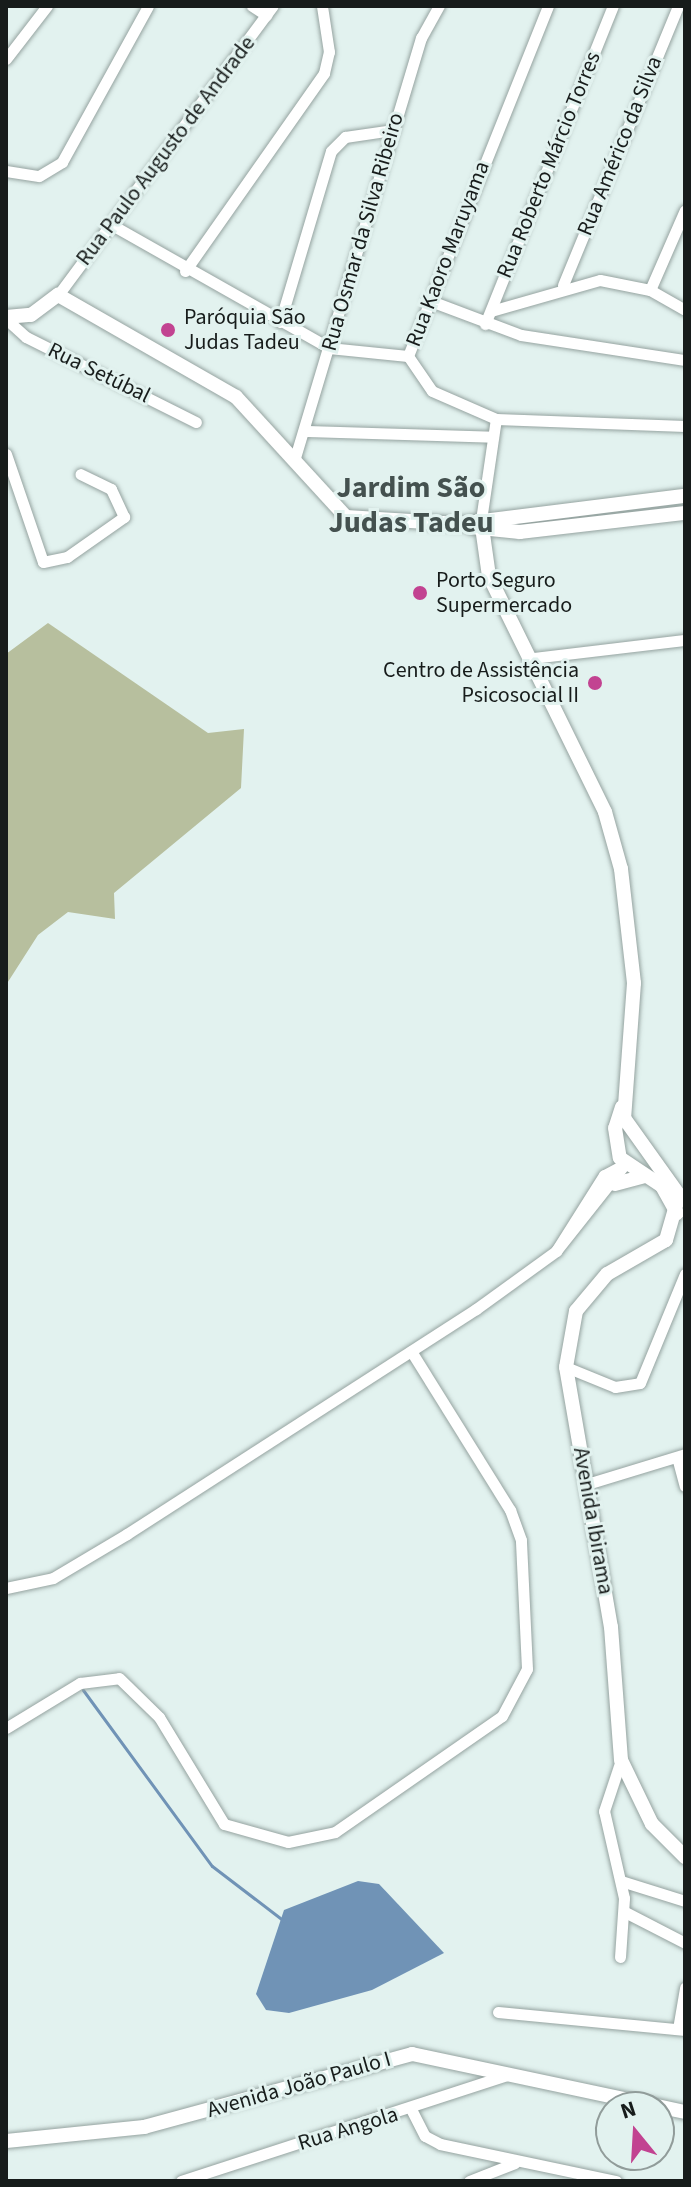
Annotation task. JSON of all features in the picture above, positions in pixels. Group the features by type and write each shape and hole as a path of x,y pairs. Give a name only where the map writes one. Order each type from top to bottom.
{"main road":[{"path":"6,318 31,315 58,295 236,397 346,517 480,525 685,513"},
{"path":"480,525 685,496"},
{"path":"480,525 489,576 587,765 621,869 635,1018 625,1103 615,1136 625,1164 662,1186 677,1214"},
{"path":"625,1103 628,1132 625,1164"},
{"path":"628,1132 673,1179 677,1214"},
{"path":"625,1164 652,1157"},
{"path":"615,1184 645,1176"},
{"name":"Avenida Ibirama","path":"677,1214 666,1240 589,1291 570,1326 566,1367 611,1627 621,1760 652,1824 685,1857"},
{"name":"Avenida João Paulo I","path":"6,2141 144,2127 399,2056 514,2072 685,2112"}],"street":[{"path":"6,59 47,6"},
{"path":"6,171 39,176 62,162 148,6"},
{"path":"252,6 270,10"},
{"path":"185,271 324,73 329,52 322,6"},
{"name":"Rua Osmar da Silva Ribeiro","path":"294,461 307,431 421,38 439,6"},
{"name":"Rua Kaoro Maruyama","path":"548,6 408,356 432,391 496,419 669,428 685,426"},
{"name":"Rua Roberto Márcio Torres","path":"485,324 613,6"},
{"name":"Rua Américo da Silva","path":"563,285 678,6"},
{"name":"Rua Paulo Augusto de Andrade","path":"58,295 270,10"},
{"path":"280,322 331,151 345,137 393,130"},
{"path":"650,290 685,210"},
{"path":"112,225 185,271 329,348 408,356"},
{"path":"491,311 563,285 618,281 650,290 685,310"},
{"path":"428,300 485,324 685,360"},
{"name":"Rua Setúbal","path":"6,318 26,337 196,422"},
{"path":"669,428 685,417"},
{"path":"480,525 496,419"},
{"path":"307,431 493,437"},
{"path":"6,454 27,502 36,556 52,562 67,557 124,517 111,489 80,474"},
{"path":"533,658 685,640"},
{"path":"6,1588 65,1570 411,1351 556,1251 615,1184 625,1164"},
{"path":"556,1251 604,1175 625,1164"},
{"path":"566,1367 615,1387 640,1383 685,1274"},
{"path":"6,1728 80,1683 119,1678 159,1717 224,1824 288,1842 335,1832 502,1716 527,1669 521,1540 510,1510 411,1351"},
{"path":"587,1484 681,1456 685,1486"},
{"path":"620,1957 625,1912 604,1811 621,1760"},
{"path":"621,1881 685,1901"},
{"path":"625,1912 685,1943"},
{"path":"498,2012 682,2029 685,1988"},
{"name":"Rua Angola","path":"181,2181 411,2109 514,2072"},
{"path":"411,2109 425,2136 473,2153 558,2175 616,2181"},
{"path":"468,2180 473,2153"},
{"path":"468,2180 515,2163"}],"green space":[{"path":"48,623 208,733 244,729 241,788 114,893 115,919 68,912 38,935 6,985 6,654"}],"water":[{"path":"358,1881 379,1884 444,1953 372,1990 289,2013 266,2010 256,1994 284,1910"}],"waterway":[{"path":"83,1690 212,1866 284,1921"}],"place":[{"name":"Paróquia São Judas Tadeu","path":"168,330"},
{"name":"Porto Seguro Supermercado","path":"420,593"},
{"name":"Centro de Assistência Psicosocial II","path":"595,683"}],"district":[{"name":"Jardim São Judas Tadeu","path":"411,505"}]}
